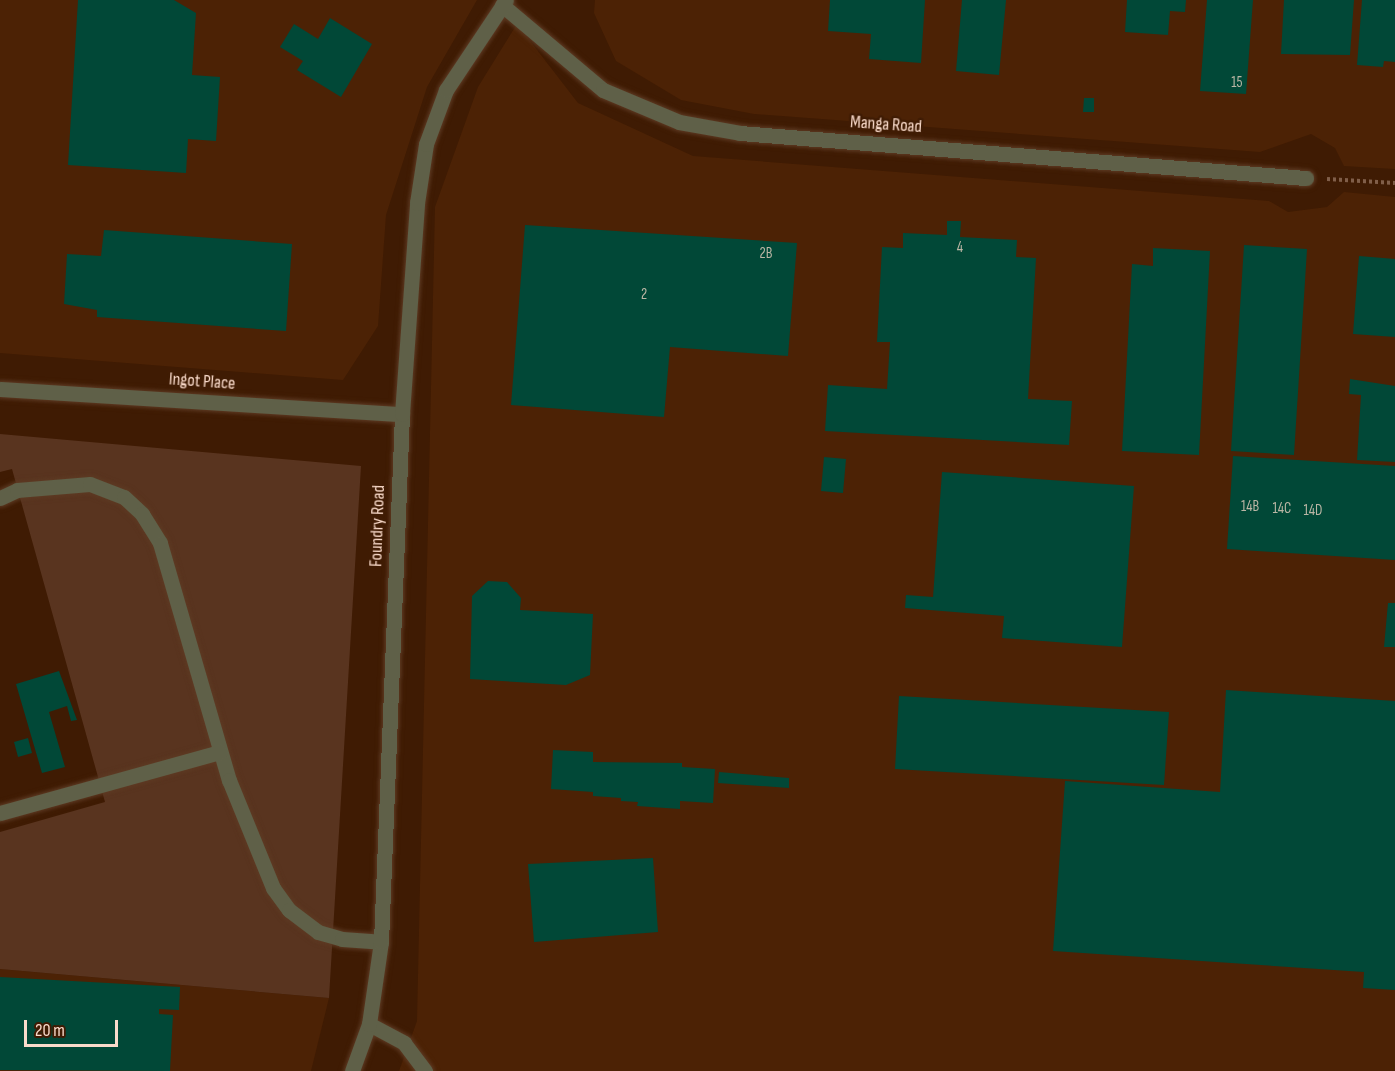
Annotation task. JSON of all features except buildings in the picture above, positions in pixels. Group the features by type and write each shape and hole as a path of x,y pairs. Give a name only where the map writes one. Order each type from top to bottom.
{"street":[{"name":"Manga Road","path":"504,3 603,90 679,122 752,134 1306,178"},
{"name":"Foundry Road","path":"352,1071 369,1024 381,942 402,414 417,203 426,144 446,90 504,3"},
{"name":"Ingot Place","path":"0,389 402,414"},
{"path":"0,498 17,490 90,484 124,497 142,514 160,543 220,752 264,869 289,910 309,927 330,937 381,942"},
{"path":"0,813 220,752"},
{"path":"369,1024 404,1043 425,1071"}],"path":[{"path":"1306,178 1395,183"}],"shaded area":[{"path":"0,0 477,0 427,87 386,215 378,326 343,380 0,353"},
{"path":"595,0 1395,0 1395,169 1344,166 1335,148 1311,134 1260,152 754,114 681,100 616,61 594,13"},
{"path":"517,24 578,103 693,156 1269,201 1288,212 1327,207 1344,192 1395,197 1395,1071 399,1071 417,1021 435,207 478,87"},
{"path":"0,434 361,466 329,998 0,969 0,832 105,802 12,469 0,472"},
{"path":"0,969 329,998 311,1071 0,1071"}]}
